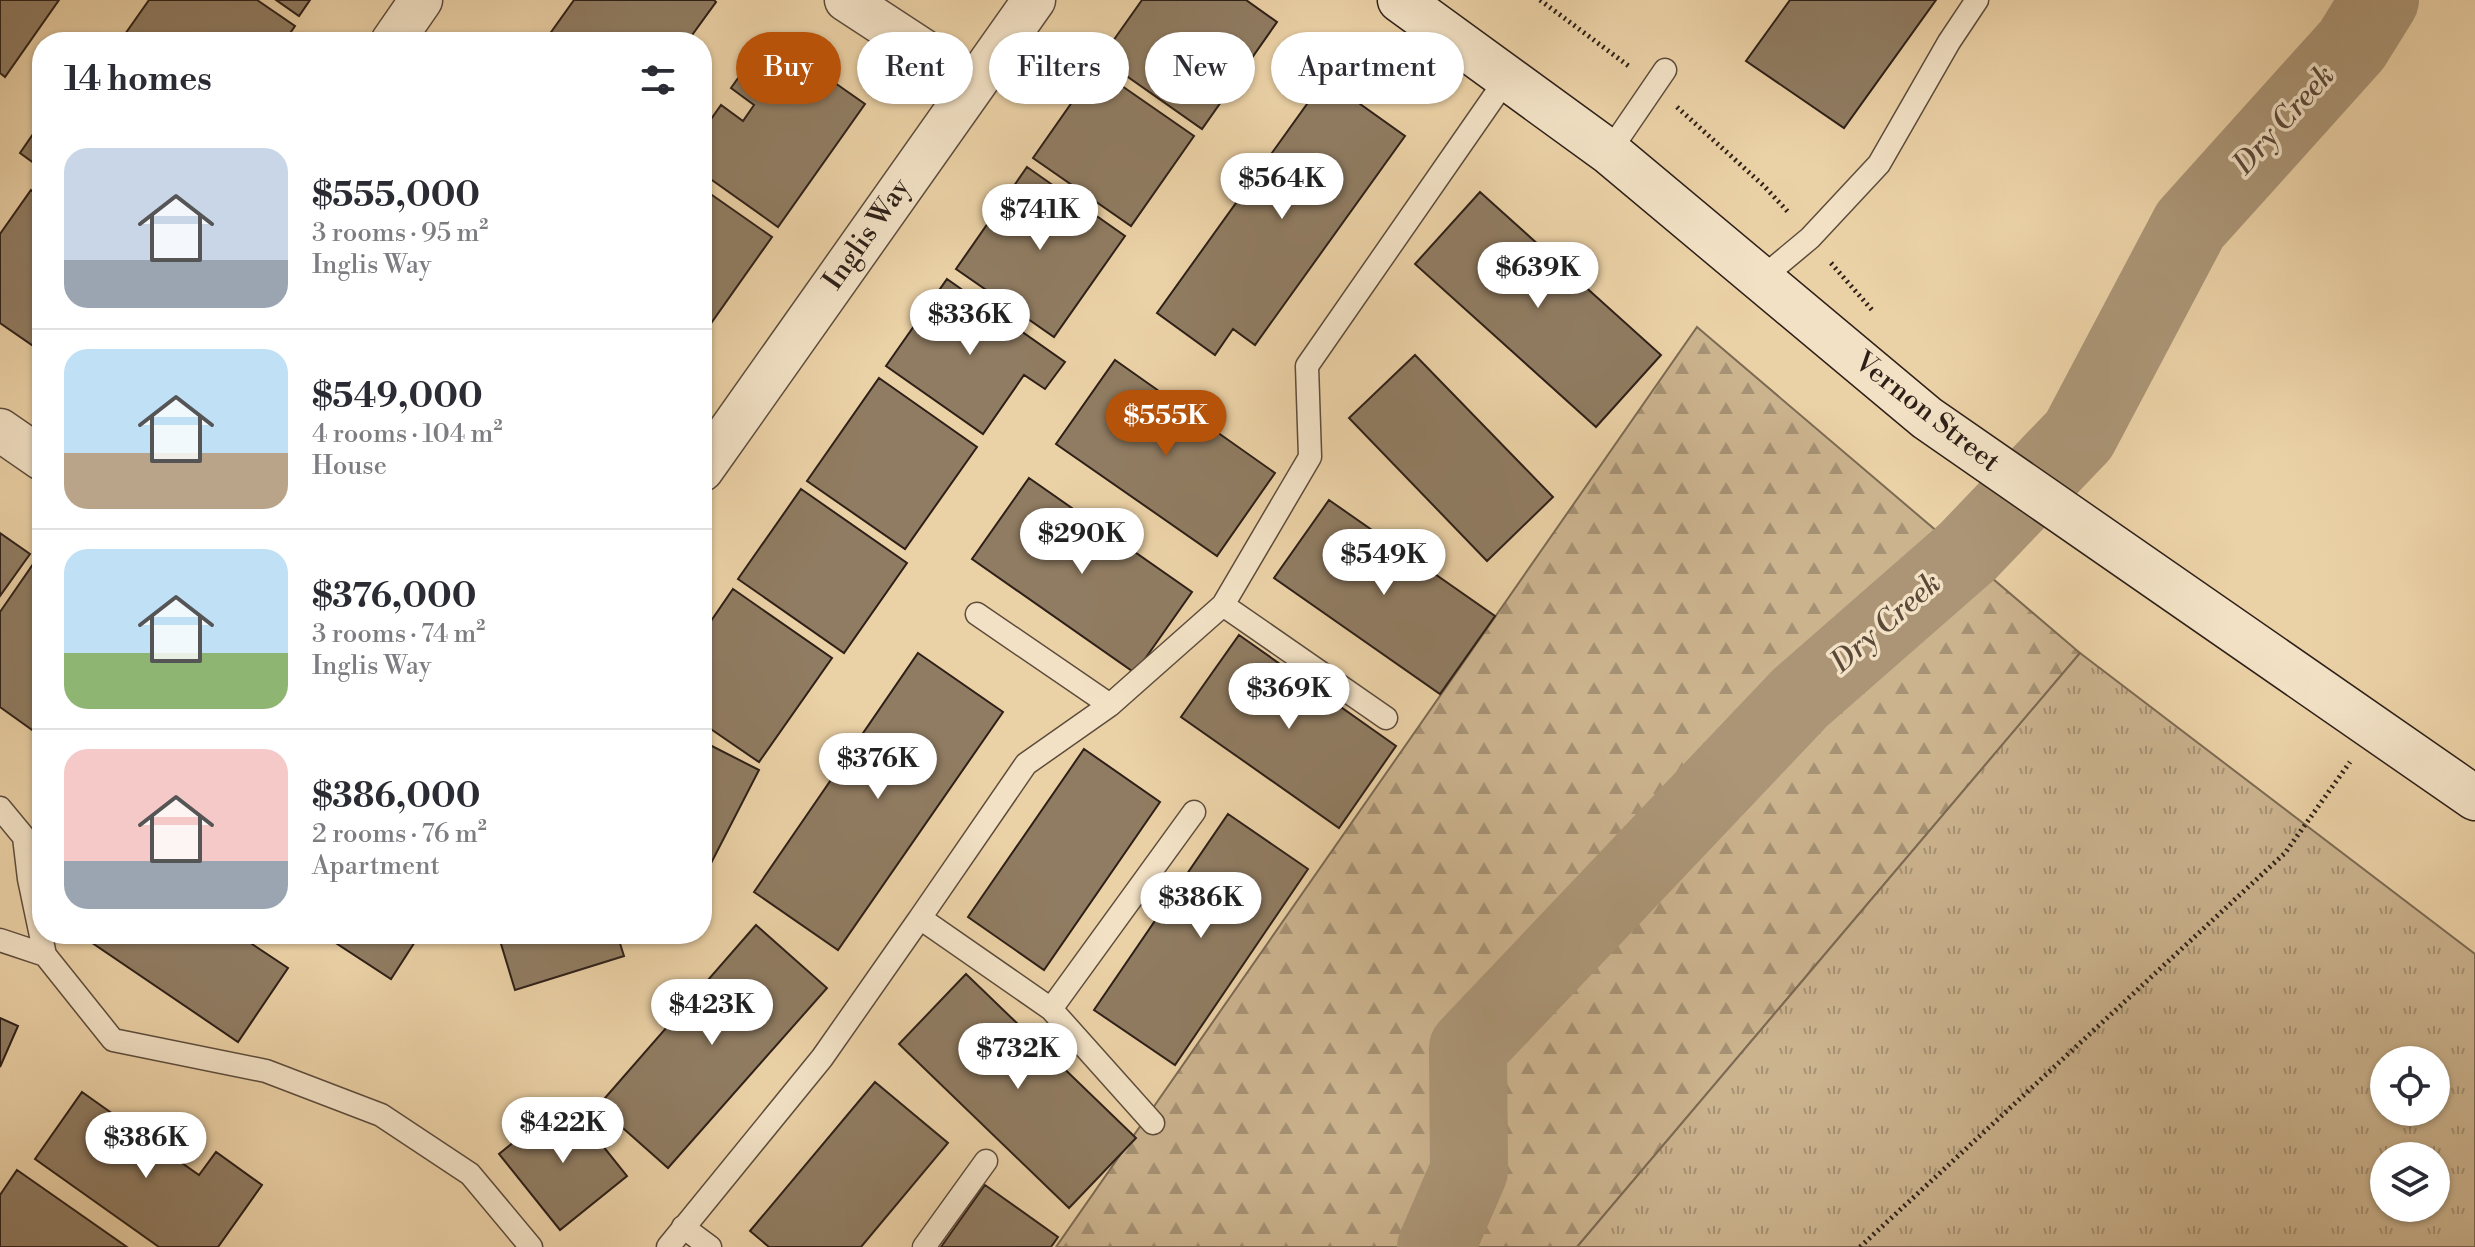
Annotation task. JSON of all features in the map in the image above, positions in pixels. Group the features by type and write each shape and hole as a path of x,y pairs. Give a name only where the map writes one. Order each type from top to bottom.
{"main road":[{"name":"Vernon Street","path":"1400,0 1609,152 1927,418 2475,798"}],"street":[{"path":"399,32 421,0"},
{"path":"846,0 895,32"},
{"name":"Inglis Way","path":"973,83 1034,0"},
{"name":"Inglis Way","path":"712,456 958,104"},
{"path":"0,430 32,452"}],"lane":[{"path":"1762,278 1810,238 1879,164 1949,42 1977,0"},
{"path":"668,1247 822,1058 1026,764 1110,705 1223,605 1310,457 1307,366 1507,78"},
{"path":"1609,152 1660,78"},
{"path":"1223,605 1386,718"},
{"path":"977,614 1110,705"},
{"path":"0,808 24,837 32,893"},
{"path":"1051,1009 1194,812"},
{"path":"920,918 1051,1009 1153,1123"},
{"path":"0,940 45,955"},
{"path":"43,944 45,955 113,1040 266,1071 381,1115 470,1174 531,1247"},
{"path":"924,1247 986,1161"},
{"path":"683,1227 710,1247"}],"path":[{"path":"1540,0 1660,78 1764,186 1874,312"},
{"path":"1860,1247 2285,853 2374,728"}],"green space":[{"path":"1697,327 2080,653 1577,1247 1056,1247"},
{"path":"2080,653 2475,954 2475,1247 1577,1247"}],"building":[{"path":"0,0 59,0 37,32 32,32 32,38 5,77 0,73"},
{"path":"149,0 257,0 295,26 291,32 127,32"},
{"path":"276,0 310,0 299,16"},
{"path":"574,0 716,2 694,32 551,32"},
{"path":"1142,0 1246,0 1277,22 1255,53 1255,32 1145,32 1145,89 1129,78 1129,32 1119,32"},
{"path":"1790,0 1936,0 1844,128 1746,61"},
{"path":"841,87 857,98 857,104 865,104 778,227 712,180 712,118 721,105 743,121 754,105 841,104"},
{"path":"1129,91 1194,136 1131,226 1033,158 1071,104 1129,104"},
{"path":"1166,104 1220,104 1202,129"},
{"path":"1307,104 1360,104 1405,136 1255,345 1233,329 1215,355 1157,313"},
{"path":"32,136 32,162 20,153"},
{"path":"1027,167 1125,236 1054,337 956,269"},
{"path":"31,190 32,345 0,323 0,234"},
{"path":"1480,192 1661,355 1596,427 1415,264"},
{"path":"712,195 772,237 712,322"},
{"path":"947,279 1065,362 1045,389 1024,375 983,434 886,366"},
{"path":"1415,355 1553,497 1487,561 1349,418"},
{"path":"1115,360 1275,473 1217,556 1056,444"},
{"path":"879,378 977,447 905,549 807,481"},
{"path":"1029,478 1192,592 1135,673 972,559"},
{"path":"801,489 907,563 844,653 738,579"},
{"path":"1329,500 1495,616 1440,694 1274,578"},
{"path":"0,533 30,554 0,596"},
{"path":"32,566 32,730 0,707 0,612"},
{"path":"733,589 832,658 759,762 712,730 712,619"},
{"path":"1239,635 1396,746 1339,828 1181,717"},
{"path":"918,653 1003,712 838,950 754,892"},
{"path":"712,746 759,770 712,861"},
{"path":"1084,749 1160,802 1044,970 968,917"},
{"path":"1228,814 1308,869 1175,1065 1094,1010"},
{"path":"756,925 827,988 668,1168 598,1106"},
{"path":"94,944 252,944 288,968 238,1042"},
{"path":"337,944 414,944 391,979"},
{"path":"501,944 620,944 624,956 515,990"},
{"path":"966,974 1136,1138 1069,1208 899,1044"},
{"path":"0,1018 18,1026 0,1067"},
{"path":"875,1082 948,1143 861,1247 769,1247 750,1231"},
{"path":"82,1092 199,1175 216,1152 262,1185 218,1247 159,1247 35,1159"},
{"path":"566,1100 627,1176 560,1230 499,1154"},
{"path":"17,1170 127,1247 0,1247 0,1195"},
{"path":"985,1185 1058,1237 1051,1247 941,1247"}],"waterway":[{"name":"Dry Creek","path":"1436,1247 1469,1171 1468,1048 1800,698 1968,551 2079,435 2190,225 2352,45 2380,0"}]}
